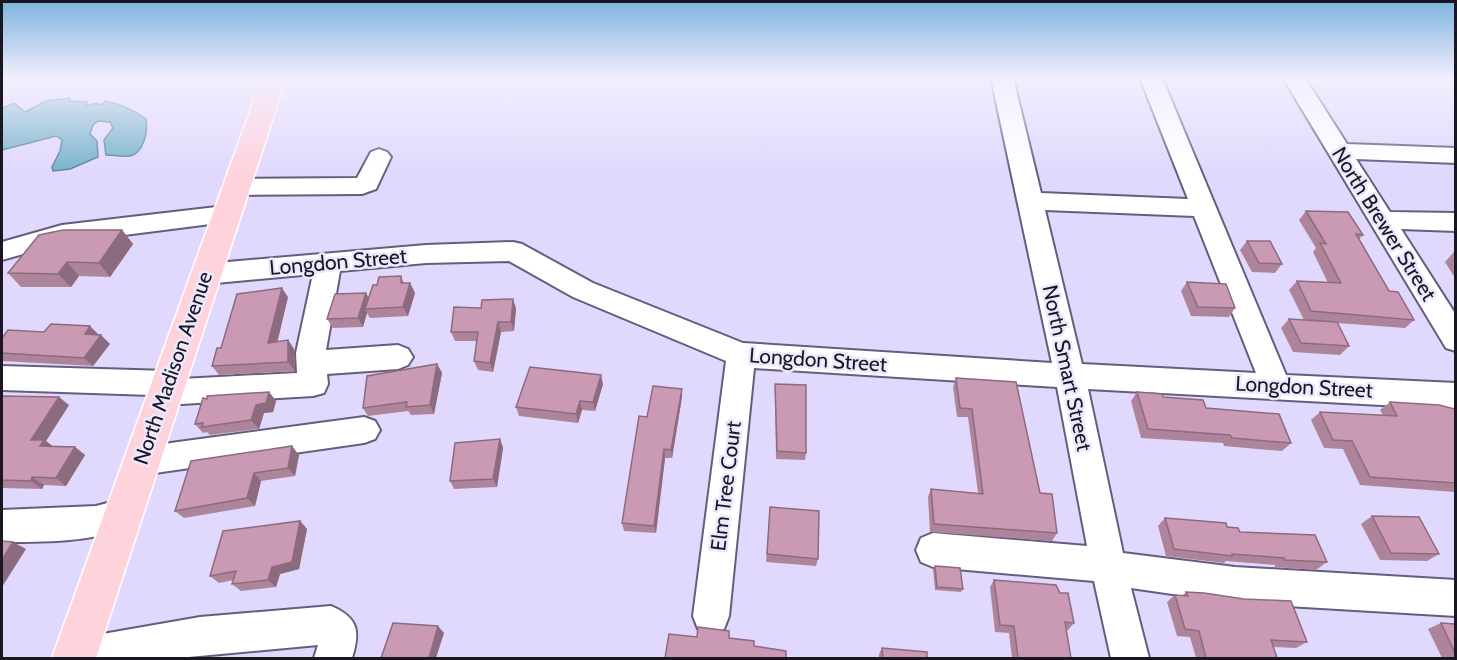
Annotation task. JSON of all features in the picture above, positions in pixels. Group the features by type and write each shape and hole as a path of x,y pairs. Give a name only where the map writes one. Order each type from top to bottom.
{"main road":[{"name":"North Madison Avenue","path":"74,658 262,109"}],"street":[{"name":"North Smart Street","path":"1008,109 1070,376 1108,567 1130,658"},
{"path":"1163,109 1239,291 1275,386"},
{"name":"North Brewer Street","path":"1312,109 1455,340"},
{"path":"1338,152 1455,156"},
{"path":"2,251 62,234 230,201 362,186 367,183 379,157"},
{"path":"1031,201 1203,208"},
{"path":"1380,220 1455,222"},
{"name":"Longdon Street","path":"205,274 426,254 513,251 583,290 741,355 1070,376 1455,396"},
{"path":"2,378 166,388 313,384 311,353 316,314 329,263"},
{"name":"Elm Tree Court","path":"711,616 741,355"},
{"path":"312,363 398,357"},
{"path":"141,460 364,430"},
{"path":"2,526 96,522 123,515"},
{"path":"933,550 1108,567 1235,585 1455,598"},
{"path":"74,658 200,636 331,625 340,636 333,658"}],"water":[{"path":"2,109 21,109 25,112 31,109 129,109 146,119 146,135 142,146 135,154 130,156 106,155 104,140 113,128 110,122 98,121 93,125 90,134 97,141 98,157 70,169 53,171 52,167 60,151 62,140 56,136 2,150"}],"building":[{"path":"1306,211 1348,212 1363,235 1356,234 1389,291 1398,292 1414,320 1311,311 1297,281 1341,283 1320,243 1326,244"},
{"path":"63,230 122,230 99,263 67,262 58,274 8,273 39,235"},
{"path":"1247,241 1270,241 1282,264 1259,263"},
{"path":"401,276 401,283 410,283 403,307 365,309 373,285 377,285 379,277"},
{"path":"1187,282 1226,284 1235,308 1198,307"},
{"path":"282,288 268,343 288,340 288,362 212,366 217,348 221,348 237,294"},
{"path":"366,293 358,318 327,319 335,294"},
{"path":"513,299 511,322 498,322 490,363 474,361 478,332 451,332 454,307 481,308 482,300"},
{"path":"1289,319 1337,322 1349,346 1301,343"},
{"path":"51,324 90,326 85,334 101,335 84,358 2,353 2,338 8,330 44,332"},
{"path":"437,364 430,405 406,407 407,402 363,408 367,376"},
{"path":"530,367 601,375 593,402 580,401 576,414 516,407"},
{"path":"956,378 1016,382 1040,493 1052,494 1057,533 934,524 931,489 983,494 972,409 960,408"},
{"path":"775,384 806,385 806,453 777,451"},
{"path":"653,386 682,389 671,450 664,449 654,526 622,523 639,416 647,417"},
{"path":"269,392 266,403 256,405 251,420 202,427 203,423 195,424 203,398 207,399 207,396"},
{"path":"1137,392 1162,394 1163,397 1203,400 1206,408 1279,414 1291,443 1232,438 1230,435 1148,429"},
{"path":"2,396 59,397 31,440 44,440 40,446 75,447 56,478 32,477 31,481 2,480"},
{"path":"1390,402 1439,405 1455,409 1455,483 1370,477 1352,441 1333,440 1320,412 1397,416"},
{"path":"500,439 493,479 450,481 455,443"},
{"path":"292,446 288,468 254,473 247,498 175,511 191,461"},
{"path":"770,507 819,511 818,559 767,554"},
{"path":"1372,516 1419,517 1439,554 1391,553"},
{"path":"1165,518 1226,523 1227,527 1238,528 1240,532 1315,535 1327,562 1232,554 1232,556 1174,549"},
{"path":"300,521 292,562 272,567 268,580 232,584 236,571 210,576 223,531"},
{"path":"2,541 13,542 2,560"},
{"path":"935,566 960,568 963,589 937,587"},
{"path":"994,580 1056,585 1060,593 1068,593 1074,623 1065,622 1071,658 1018,658 1014,626 1000,625"},
{"path":"1186,592 1244,599 1291,601 1307,642 1271,640 1277,658 1206,658 1199,631 1185,629 1175,595 1188,596"},
{"path":"393,623 438,626 429,658 381,658"},
{"path":"1441,623 1455,624 1455,653"},
{"path":"698,627 729,631 729,638 754,641 754,646 786,651 786,658 665,658 669,634 697,637"},
{"path":"882,648 927,652 927,658 883,658"}]}
